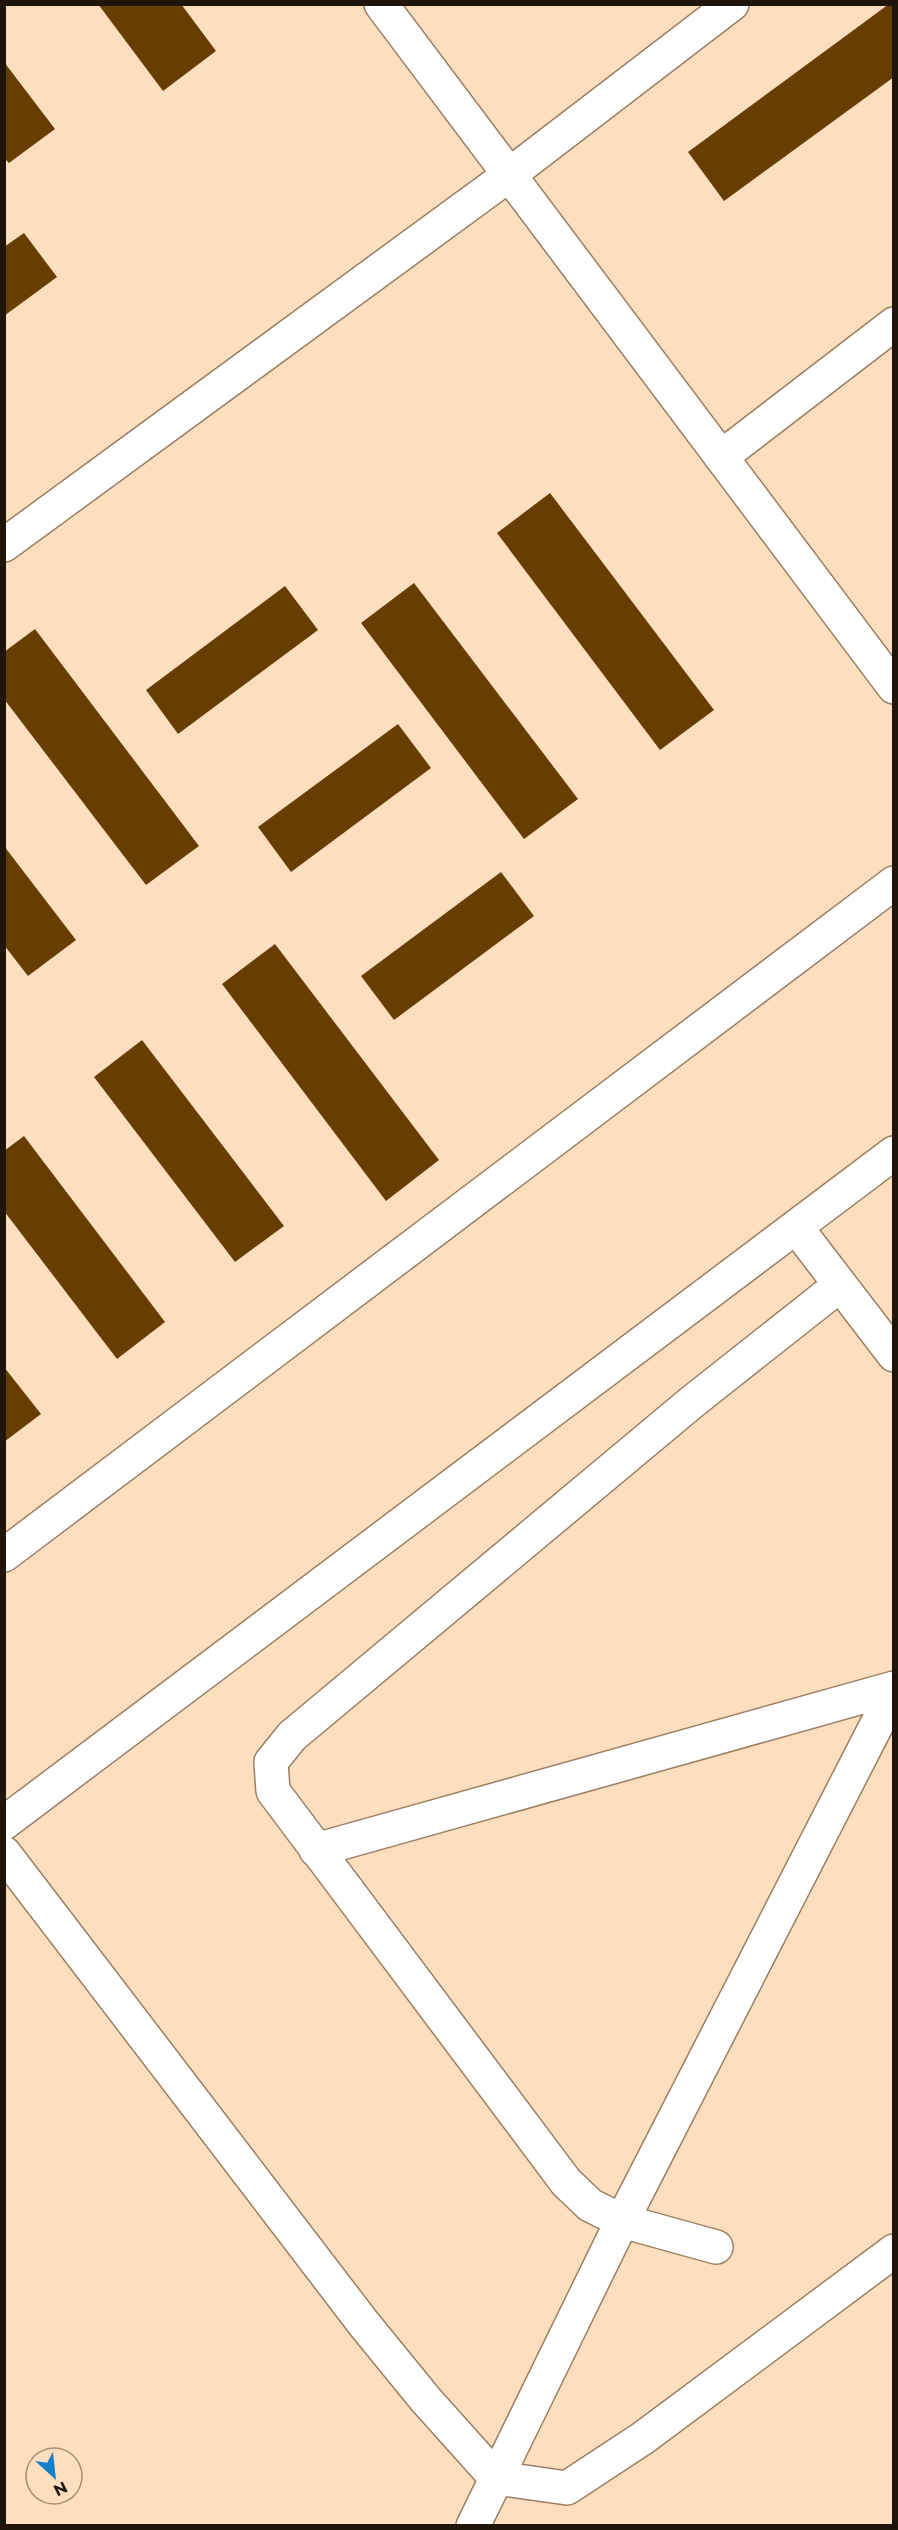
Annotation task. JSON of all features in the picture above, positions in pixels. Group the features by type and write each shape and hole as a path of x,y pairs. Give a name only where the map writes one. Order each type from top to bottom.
{"lane":[{"path":"381,4 894,687"},
{"path":"4,545 509,175 732,4"},
{"path":"721,457 894,324"},
{"path":"4,1555 894,882"},
{"path":"4,1823 894,1153"},
{"path":"796,1227 894,1355"},
{"path":"716,2247 622,2221 590,2205 566,2182 273,1791 271,1762 292,1736 692,1402 840,1285"},
{"path":"316,1850 894,1689"},
{"path":"473,2526 622,2221 894,1689"},
{"path":"4,1853 364,2324 426,2400 496,2478 567,2488 643,2438 894,2251"}],"building":[{"path":"98,4 181,4 216,51 163,91"},
{"path":"889,4 894,4 894,77 724,201 688,152"},
{"path":"4,62 55,129 9,163 4,158"},
{"path":"24,233 57,277 4,316 4,247"},
{"path":"550,493 714,710 660,750 497,533"},
{"path":"414,583 578,799 524,839 361,623"},
{"path":"285,586 318,630 178,734 146,690"},
{"path":"35,629 199,846 146,885 4,699 4,652"},
{"path":"398,724 431,768 291,872 258,827"},
{"path":"4,846 76,940 28,976 4,945"},
{"path":"501,872 534,916 394,1020 361,976"},
{"path":"275,944 439,1160 386,1201 222,984"},
{"path":"142,1040 284,1226 235,1262 94,1077"},
{"path":"24,1136 165,1322 117,1359 4,1211 4,1151"},
{"path":"4,1367 41,1414 4,1442"}]}
